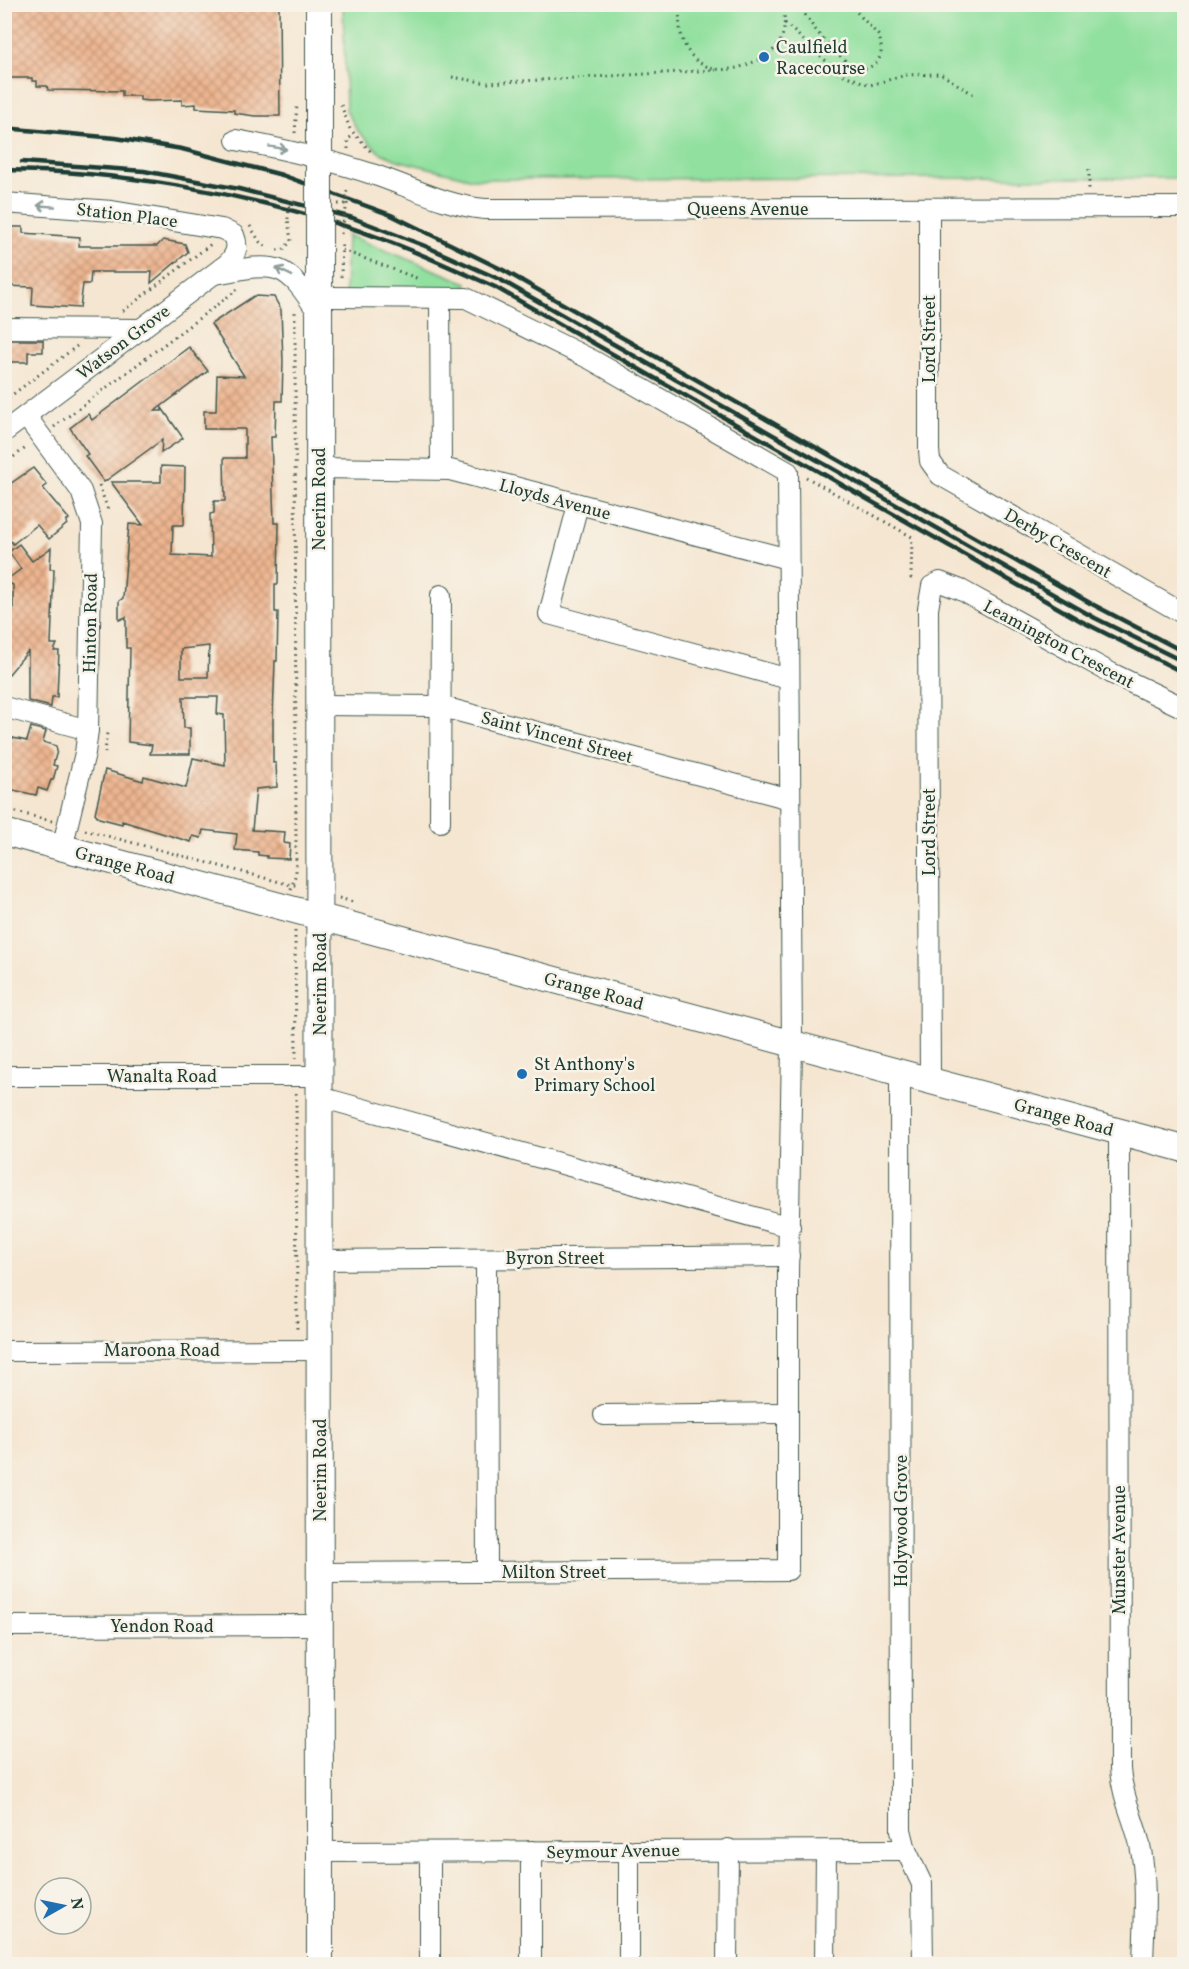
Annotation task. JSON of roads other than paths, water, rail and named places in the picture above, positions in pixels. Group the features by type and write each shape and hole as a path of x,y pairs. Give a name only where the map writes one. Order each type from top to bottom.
{"main road":[{"name":"Neerim Road","path":"319,4 319,170 330,232 319,468 320,917 312,1083 320,1260 308,1350 320,1573 321,1965"},
{"name":"Grange Road","path":"4,832 1185,1149"}],"street":[{"name":"Queens Avenue","path":"236,140 319,170 375,175 444,202 485,209 1185,207"},
{"name":"Station Place","path":"4,203 112,211 222,229 234,236 237,248"},
{"name":"Lord Street","path":"928,208 929,450 933,468"},
{"name":"Watson Grove","path":"4,432 214,274 232,259 237,248"},
{"path":"214,274 263,266 284,271 325,307 466,298 592,360 788,472 792,1045 787,1413 604,1415"},
{"path":"440,298 441,468"},
{"path":"4,328 141,328"},
{"name":"Hinton Road","path":"26,416 81,491 92,524 88,730 85,753 62,848"},
{"name":"Lloyds Avenue","path":"319,468 441,468 788,559"},
{"name":"Derby Crescent","path":"933,468 940,475 1185,614"},
{"path":"578,505 549,614 789,679"},
{"name":"Leamington Crescent","path":"934,583 940,582 961,590 1111,673 1185,708"},
{"name":"Lord Street","path":"930,1081 928,609 934,583"},
{"path":"440,822 441,595"},
{"name":"Saint Vincent Street","path":"320,705 439,706 790,799"},
{"path":"4,707 88,730"},
{"name":"Holywood Grove","path":"900,1073 901,1830 906,1850 922,1884 923,1965"},
{"name":"Wanalta Road","path":"4,1076 312,1083 790,1227"},
{"name":"Munster Avenue","path":"1119,1132 1120,1769 1124,1800 1137,1836 1142,1862 1143,1965"},
{"name":"Byron Street","path":"320,1260 789,1256"},
{"path":"486,1258 487,1572"},
{"name":"Maroona Road","path":"4,1351 308,1350"},
{"name":"Milton Street","path":"320,1573 788,1570 787,1413"},
{"name":"Yendon Road","path":"4,1626 320,1625"},
{"path":"728,1849 728,1965"},
{"name":"Seymour Avenue","path":"320,1852 906,1850"},
{"path":"531,1851 531,1965"},
{"path":"629,1851 629,1965"},
{"path":"825,1965 826,1851"},
{"path":"430,1852 430,1965"}],"railway":[{"path":"4,128 116,138 182,149 282,175 391,215 503,270 1090,603 1184,652"},
{"path":"22,162 144,171 239,189 353,218 425,246 499,279 1095,618 1184,662"},
{"path":"4,170 92,174 223,194 351,228 423,256 495,287 1081,621 1184,673"}],"place":[{"name":"Caulfield Racecourse","path":"764,57"},
{"name":"St Anthony's Primary School","path":"522,1074"}]}
